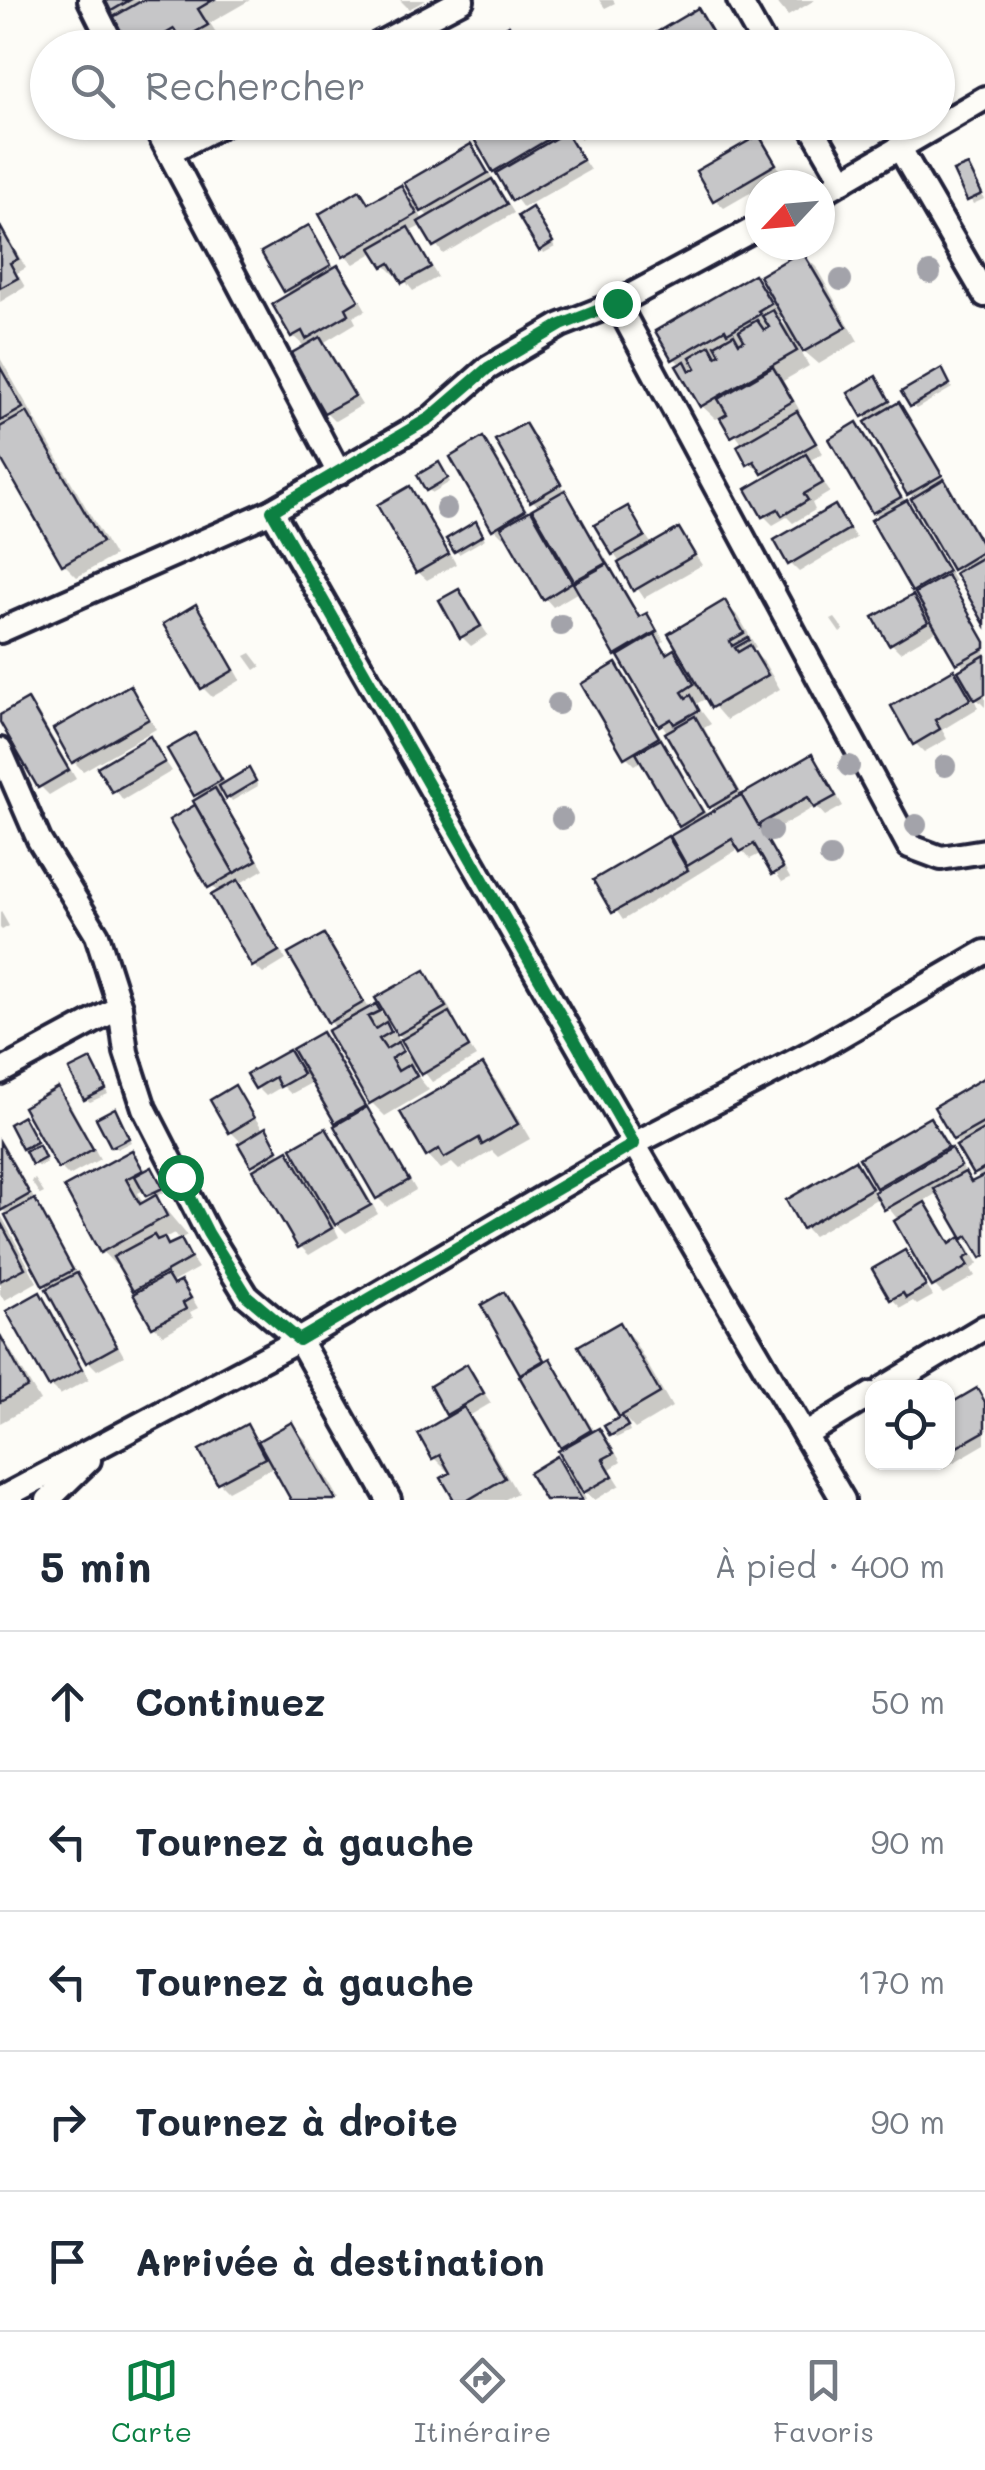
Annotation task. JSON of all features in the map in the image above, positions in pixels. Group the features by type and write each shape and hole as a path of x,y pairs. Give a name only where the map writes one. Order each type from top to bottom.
{"street":[{"path":"90,0 105,30"},
{"path":"405,30 462,0"},
{"path":"739,0 756,30"},
{"path":"955,115 985,98"},
{"path":"163,140 339,473"},
{"path":"169,152 192,140"},
{"path":"819,140 843,181"},
{"path":"835,186 913,140"},
{"path":"899,148 985,295"},
{"path":"0,631 272,511 430,418 488,368 561,325 617,303 745,234"},
{"path":"617,303 909,846 941,858 985,850"},
{"path":"272,511 843,1500"},
{"path":"0,750 40,840 96,934 120,1007 126,1052 144,1108 208,1233 247,1296 299,1340 389,1500"},
{"path":"0,1499 299,1340 634,1144 816,1050 985,952"},
{"path":"0,1072 120,1007"},
{"path":"897,1380 985,1327"},
{"path":"805,1435 865,1398"},
{"path":"48,1500 106,1443"}],"building":[{"path":"98,0 130,0 106,14"},
{"path":"143,0 213,0 198,9 208,25 199,30 114,30 108,20"},
{"path":"698,8 711,30 661,30"},
{"path":"475,140 547,140 493,172"},
{"path":"552,140 571,140 583,160 512,201 496,173"},
{"path":"750,140 762,140 776,164 766,170 745,170 745,182 713,201 696,171"},
{"path":"471,144 488,173 421,212 404,183"},
{"path":"968,165 982,194 967,201 953,171"},
{"path":"492,179 507,204 433,247 418,222"},
{"path":"401,185 417,214 343,257 319,214 360,190 368,203"},
{"path":"532,207 553,242 539,251 518,216"},
{"path":"309,225 331,265 284,292 261,252"},
{"path":"0,226 18,259 10,263 18,278 0,288"},
{"path":"408,227 431,267 402,283 390,263 383,267 371,248"},
{"path":"787,260 807,260 847,327 803,352 759,276"},
{"path":"338,265 359,300 346,308 349,314 306,339 302,331 291,337 272,304"},
{"path":"754,274 771,303 727,333 725,329 672,360 655,331"},
{"path":"773,310 797,351 700,407 676,366 685,361 690,371 696,368 690,357 710,345 716,356 720,354 715,345 734,334 739,343 744,340 739,331 757,320 764,330 769,327 762,316"},
{"path":"320,337 355,396 324,413 290,354"},
{"path":"0,367 23,408 0,421"},
{"path":"773,367 793,401 731,437 720,418 727,414 718,399"},
{"path":"942,368 950,384 910,407 901,392"},
{"path":"876,376 890,401 862,417 848,393"},
{"path":"899,402 942,475 907,495 865,422"},
{"path":"797,411 816,443 762,474 754,461 747,465 737,446"},
{"path":"27,412 102,542 62,565 0,457 0,427"},
{"path":"857,422 901,497 872,513 829,439"},
{"path":"525,423 561,484 530,502 495,440"},
{"path":"483,437 525,510 492,530 450,457"},
{"path":"806,454 823,483 804,494 808,500 782,516 778,509 762,517 746,489"},
{"path":"439,462 448,478 426,491 417,475"},
{"path":"944,479 985,550 952,570 911,499"},
{"path":"410,486 449,554 416,573 377,505"},
{"path":"565,490 606,563 574,581 532,509"},
{"path":"907,500 948,571 912,592 871,520"},
{"path":"835,505 849,529 788,565 774,540"},
{"path":"628,506 645,536 612,555 594,525"},
{"path":"531,510 572,582 543,600 501,527"},
{"path":"476,521 483,535 454,552 446,539"},
{"path":"679,528 695,555 633,591 618,563"},
{"path":"985,556 985,625 955,573"},
{"path":"608,564 639,617 647,613 657,631 615,656 573,583"},
{"path":"947,575 985,642 985,648 956,664 915,593"},
{"path":"459,589 481,626 460,638 439,600"},
{"path":"913,595 928,622 889,645 873,617"},
{"path":"725,600 744,633 730,641 732,646 748,637 735,648 738,652 750,645 768,675 711,708 668,634"},
{"path":"196,604 234,670 201,689 163,624"},
{"path":"655,634 666,654 674,649 694,684 682,692 686,698 691,695 699,710 674,724 671,719 659,726 618,656"},
{"path":"985,655 985,694 975,700 958,671"},
{"path":"616,663 659,737 624,758 581,684"},
{"path":"954,669 971,699 935,720 940,729 913,745 891,706"},
{"path":"130,685 149,719 72,763 53,729"},
{"path":"28,699 69,770 38,788 0,722 0,715"},
{"path":"695,716 738,791 709,808 665,733"},
{"path":"195,733 222,780 194,796 167,749"},
{"path":"150,736 165,762 112,792 97,767"},
{"path":"661,739 703,812 679,827 636,753"},
{"path":"812,754 836,796 814,808 808,797 758,825 741,795"},
{"path":"249,768 256,781 226,799 219,786"},
{"path":"215,788 257,860 234,873 193,801"},
{"path":"741,795 783,868 772,875 754,844 740,852 732,839 687,866 670,836"},
{"path":"195,805 234,873 208,888 169,820"},
{"path":"668,836 688,870 612,913 593,880"},
{"path":"238,880 279,951 252,967 211,895"},
{"path":"324,934 364,1002 328,1023 288,954"},
{"path":"425,970 446,1007 397,1035 375,998"},
{"path":"376,1004 380,1011 368,1017 375,1029 386,1022 391,1032 379,1039 386,1049 398,1042 403,1051 391,1059 398,1071 410,1064 417,1076 369,1104 327,1031"},
{"path":"449,1012 469,1047 421,1075 401,1040"},
{"path":"322,1032 365,1106 335,1123 292,1049"},
{"path":"289,1050 303,1074 280,1087 275,1077 255,1089 246,1074"},
{"path":"91,1059 106,1089 84,1100 69,1070"},
{"path":"483,1064 518,1124 482,1145 479,1138 444,1158 439,1149 426,1157 400,1112"},
{"path":"985,1077 985,1122 953,1140 934,1107"},
{"path":"235,1085 254,1118 229,1133 210,1100"},
{"path":"58,1087 93,1149 58,1169 23,1107"},
{"path":"367,1107 409,1180 376,1199 334,1126"},
{"path":"115,1108 129,1138 111,1147 96,1118"},
{"path":"23,1116 37,1142 22,1149 9,1124"},
{"path":"930,1117 948,1147 876,1188 859,1158"},
{"path":"266,1127 278,1150 251,1166 238,1144"},
{"path":"326,1128 371,1205 335,1225 291,1148"},
{"path":"985,1129 985,1168 973,1175 956,1146"},
{"path":"0,1142 30,1194 0,1211"},
{"path":"39,1145 45,1158 32,1165 25,1151"},
{"path":"951,1148 961,1166 884,1210 874,1192"},
{"path":"132,1150 143,1170 126,1179 140,1204 156,1195 167,1216 100,1253 64,1187"},
{"path":"288,1150 332,1228 298,1248 253,1170"},
{"path":"855,1160 872,1188 802,1229 786,1200"},
{"path":"152,1167 163,1188 146,1196 135,1176"},
{"path":"965,1172 971,1182 985,1175 985,1255 981,1258 968,1236 963,1239 934,1189"},
{"path":"35,1199 73,1270 43,1286 5,1215"},
{"path":"925,1202 950,1244 960,1237 970,1255 964,1259 968,1266 932,1287 894,1221"},
{"path":"0,1221 25,1268 0,1281"},
{"path":"154,1235 157,1240 164,1237 168,1245 181,1239 191,1258 133,1291 113,1257"},
{"path":"905,1250 926,1286 906,1298 903,1293 890,1300 872,1269"},
{"path":"77,1273 117,1346 86,1363 46,1289"},
{"path":"167,1275 173,1285 181,1281 191,1298 183,1303 186,1309 152,1327 133,1294"},
{"path":"40,1292 82,1369 49,1387 6,1311"},
{"path":"504,1292 544,1360 520,1374 481,1305"},
{"path":"620,1322 660,1393 619,1417 578,1346"},
{"path":"0,1335 28,1387 0,1402"},
{"path":"550,1358 591,1430 561,1448 519,1376"},
{"path":"467,1364 484,1393 446,1415 430,1386"},
{"path":"977,1388 985,1402 985,1431 955,1448 955,1401"},
{"path":"464,1407 505,1478 468,1500 454,1500 441,1478 450,1473 440,1455 432,1459 418,1434"},
{"path":"622,1416 628,1426 610,1436 604,1426"},
{"path":"292,1422 336,1500 291,1500 258,1441"},
{"path":"247,1424 265,1458 217,1483 199,1450"},
{"path":"599,1428 614,1453 603,1459 613,1476 583,1493 558,1451"},
{"path":"557,1456 582,1500 545,1500 529,1473"}],"route":[{"path":"180,1177 208,1233 247,1296 299,1340 634,1144 272,511 430,418 488,368 561,325 617,303"}]}
